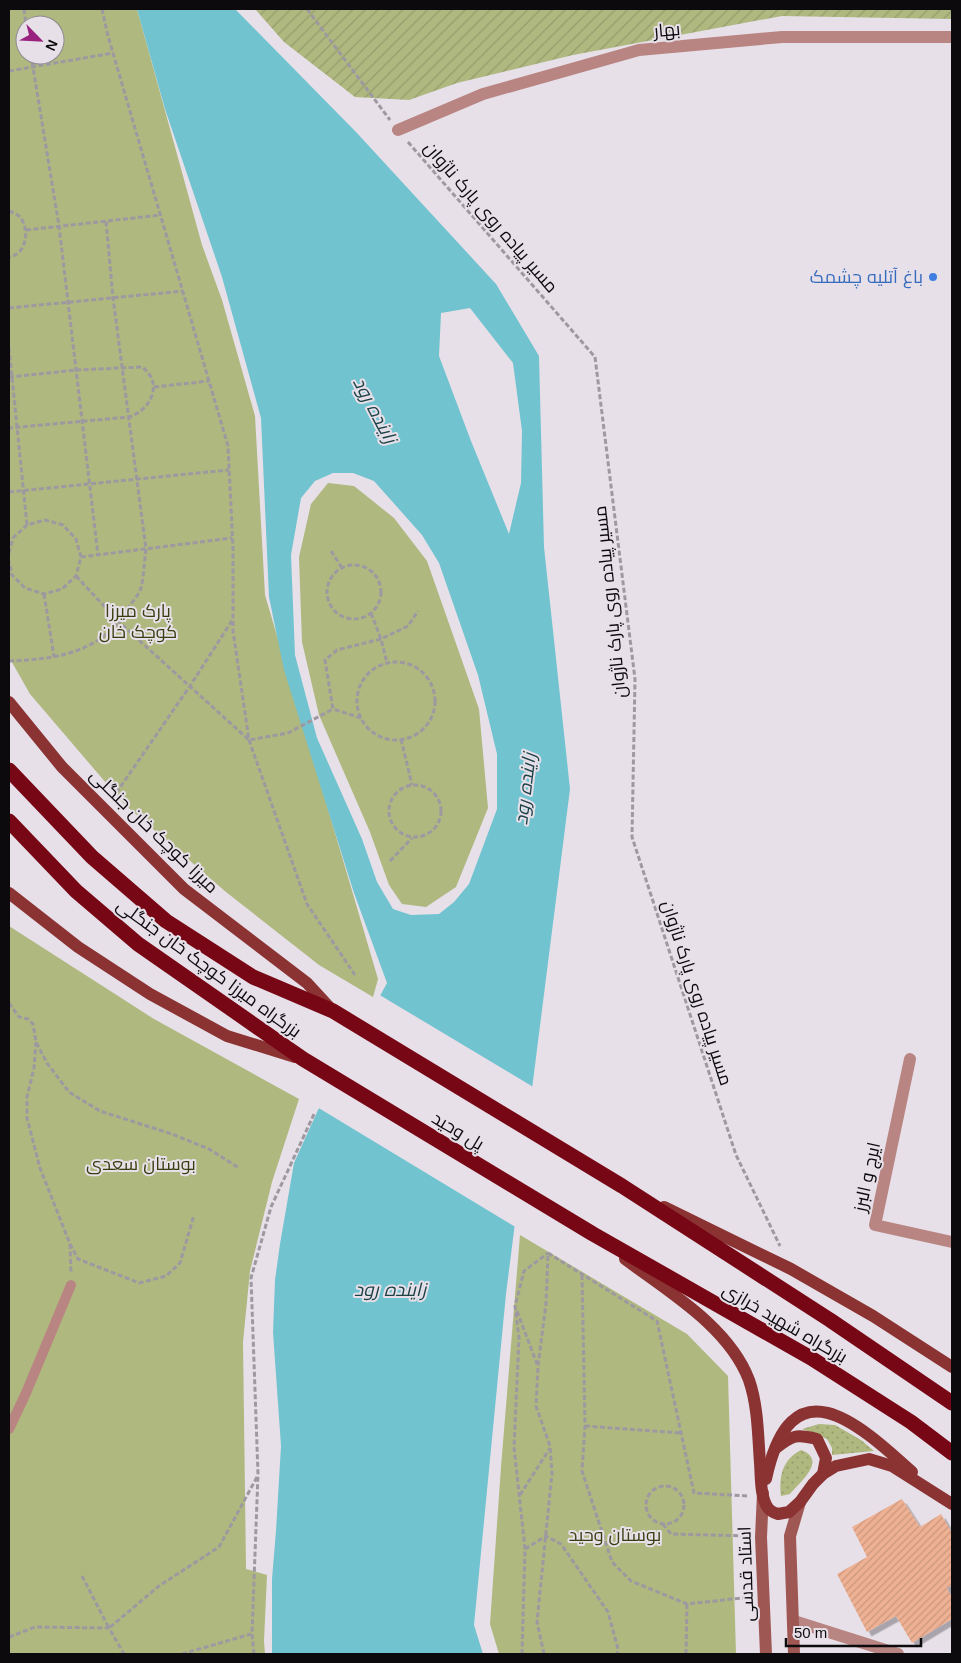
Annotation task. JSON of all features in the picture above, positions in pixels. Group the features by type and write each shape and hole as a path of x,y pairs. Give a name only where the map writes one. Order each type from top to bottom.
{"highway":[{"name":"بزرگراه میرزا کوچک خان جنگلی","path":"9,770 92,856 166,921 253,977 333,1011"},
{"name":"بزرگراه میرزا کوچک خان جنگلی","path":"9,821 76,891 138,944 303,1059"},
{"path":"333,1011 622,1186"},
{"name":"پل وحید","path":"303,1059 593,1234"},
{"name":"بزرگراه شهید خرازی","path":"622,1186 830,1320 952,1404"},
{"name":"بزرگراه شهید خرازی","path":"593,1234 811,1358 911,1422 952,1453"}],"main road":[{"name":"میرزا کوچک خان جنگلی","path":"9,702 62,767 184,889 307,984 333,1011"},
{"path":"9,893 78,948 150,994 227,1036 303,1059"},
{"path":"622,1186 791,1269 873,1316 952,1367"},
{"path":"593,1234 700,1316 723,1338 740,1360 750,1382 757,1421 763,1495 768,1508 778,1514 789,1512 800,1502 822,1474 836,1466 869,1459 892,1466 952,1504"},
{"path":"763,1495 774,1449 782,1432 800,1414 818,1410 834,1414 851,1422 881,1444 932,1490"},
{"path":"774,1449 791,1437 804,1436 817,1439 826,1458 822,1474"},
{"name":"استاد قدسی","path":"763,1495 761,1537 766,1654"},
{"path":"794,1654 790,1536 800,1502"}],"street":[{"name":"بهار","path":"398,130 483,94 640,50 782,37 952,37"},
{"name":"ایرج و البرز","path":"910,1059 875,1225 952,1242"},
{"path":"794,1621 898,1654"}],"lane":[{"path":"9,1429 71,1285"}],"path":[{"path":"102,9 228,446 232,538 233,631 249,740 307,904 355,975"},
{"name":"مسیر پیاده روی پارک ناژوان","path":"307,9 398,130 596,357 635,679 632,837 736,1155 791,1269"},
{"path":"9,71 113,52"},
{"path":"33,66 59,226 98,555"},
{"path":"9,211 19,216 26,230 24,245 13,256 9,257"},
{"path":"26,230 161,215"},
{"path":"9,661 43,660 77,652 120,623 141,589 146,549 113,298 106,222"},
{"path":"9,308 183,291"},
{"path":"9,348 10,377 27,525"},
{"path":"9,428 129,417 139,414 149,402 154,387 150,374 142,368 122,367 77,370 10,377"},
{"path":"154,387 209,381"},
{"path":"9,492 229,470"},
{"path":"9,552 13,538 27,525 45,520 63,525 76,539 81,557 76,576 62,589 44,594 25,588 12,575 9,561"},
{"path":"81,557 232,538"},
{"path":"331,551 342,568"},
{"path":"350,565 359,565 367,568 374,574 380,589 380,598 377,606 371,613 354,619 337,613 331,606 327,597 327,588 335,572 342,568 350,565"},
{"path":"76,576 120,623 249,740"},
{"path":"44,594 54,657"},
{"path":"333,709 325,660 337,650 381,639 408,626 418,611"},
{"path":"371,613 381,639 387,663"},
{"path":"104,810 190,686 233,619"},
{"path":"400,662 412,666 422,673 430,683 434,696 434,709 429,721 421,731 401,740 384,738 372,732 358,712 357,699 360,687 366,676 376,668 387,663 400,662"},
{"path":"249,740 288,733 333,709 361,718"},
{"path":"401,740 412,785"},
{"path":"412,785 428,788 440,801 442,810 436,827 430,833 422,837 413,838 404,836 391,824 389,807 391,799 397,792 404,787 412,785"},
{"path":"390,861 413,838"},
{"path":"9,1003 19,1017 28,1019 33,1024 36,1042 34,1068 27,1097 27,1118 40,1168 70,1244 78,1259 139,1284 166,1276 180,1263 194,1215"},
{"path":"36,1042 47,1063 69,1092 100,1111 172,1134 209,1149 239,1168"},
{"path":"254,1654 252,1634 258,1474 251,1278 271,1207 315,1112"},
{"path":"70,1244 71,1285"},
{"path":"548,1253 657,1321 694,1493 763,1495"},
{"path":"522,1654 525,1549 514,1447 519,1338 515,1306 524,1270 548,1253"},
{"path":"544,1654 537,1622 552,1473 550,1446 536,1406 538,1366 546,1304 548,1253"},
{"path":"582,1274 585,1426 582,1471 612,1562 631,1581 687,1604 764,1596"},
{"path":"515,1306 538,1366"},
{"path":"585,1426 681,1433"},
{"path":"520,1496 550,1446"},
{"path":"9,1637 35,1627 109,1628 159,1586 219,1547 258,1474"},
{"path":"663,1524 670,1524 681,1515 684,1509 684,1502 677,1490 664,1486 651,1492 647,1498 647,1512 650,1518 663,1524 671,1534 761,1537"},
{"path":"525,1549 546,1536"},
{"path":"546,1536 561,1544 608,1612 618,1649 617,1654"},
{"path":"82,1576 124,1654"},
{"path":"686,1654 687,1604"},
{"path":"182,1654 252,1634"}],"green space":[{"name":"پارک میرزا کوچک خان","path":"9,9 137,9 202,245 222,300 255,416 265,595 378,979 373,997 319,965 226,892 124,804 30,694 9,657"},
{"path":"255,9 952,9 952,19 782,16 573,55 457,83 409,100 355,97 284,42"},
{"path":"328,483 354,486 394,518 427,561 479,709 488,808 456,887 426,907 402,904 389,885 370,832 319,715 302,642 299,557 311,504"},
{"name":"بوستان سعدی","path":"9,926 154,1019 299,1099 272,1182 250,1271 243,1342 246,1569 267,1575 265,1654 9,1654"},
{"name":"بوستان وحید","path":"520,1235 687,1334 728,1376 736,1654 499,1654 490,1624"},
{"path":"819,1424 835,1425 861,1440 874,1451 832,1455 832,1448 827,1439 802,1429"},
{"path":"801,1450 809,1454 812,1459 812,1465 805,1477 790,1494 781,1496 781,1475 783,1469 790,1459"}],"water":[{"name":"زاینده رود","path":"137,9 235,9 356,132 496,284 539,356 544,547 570,789 506,1294 474,1625 483,1654 272,1654 272,1579 281,1446 273,1332 275,1280 280,1244 294,1163 318,1110 387,983 354,893 284,670 269,597 261,418 222,277 165,109","holes":["470,308 513,363 522,431 521,483 509,534 439,356 441,313","333,473 353,473 374,481 422,535 439,563 478,675 497,754 497,809 469,884 454,902 439,914 411,915 393,909 377,882 362,839 317,738 295,655 291,555 301,498 315,481"]}],"pier":[{"path":"378,994 535,1088 517,1228 317,1107"}],"building":[{"path":"902,1499 920,1527 941,1514 952,1533 952,1585 947,1588 952,1598 952,1619 912,1643 896,1616 867,1632 837,1574 867,1557 852,1527"}],"place":[{"name":"باغ آتلیه چشمک","path":"933,277"}]}
